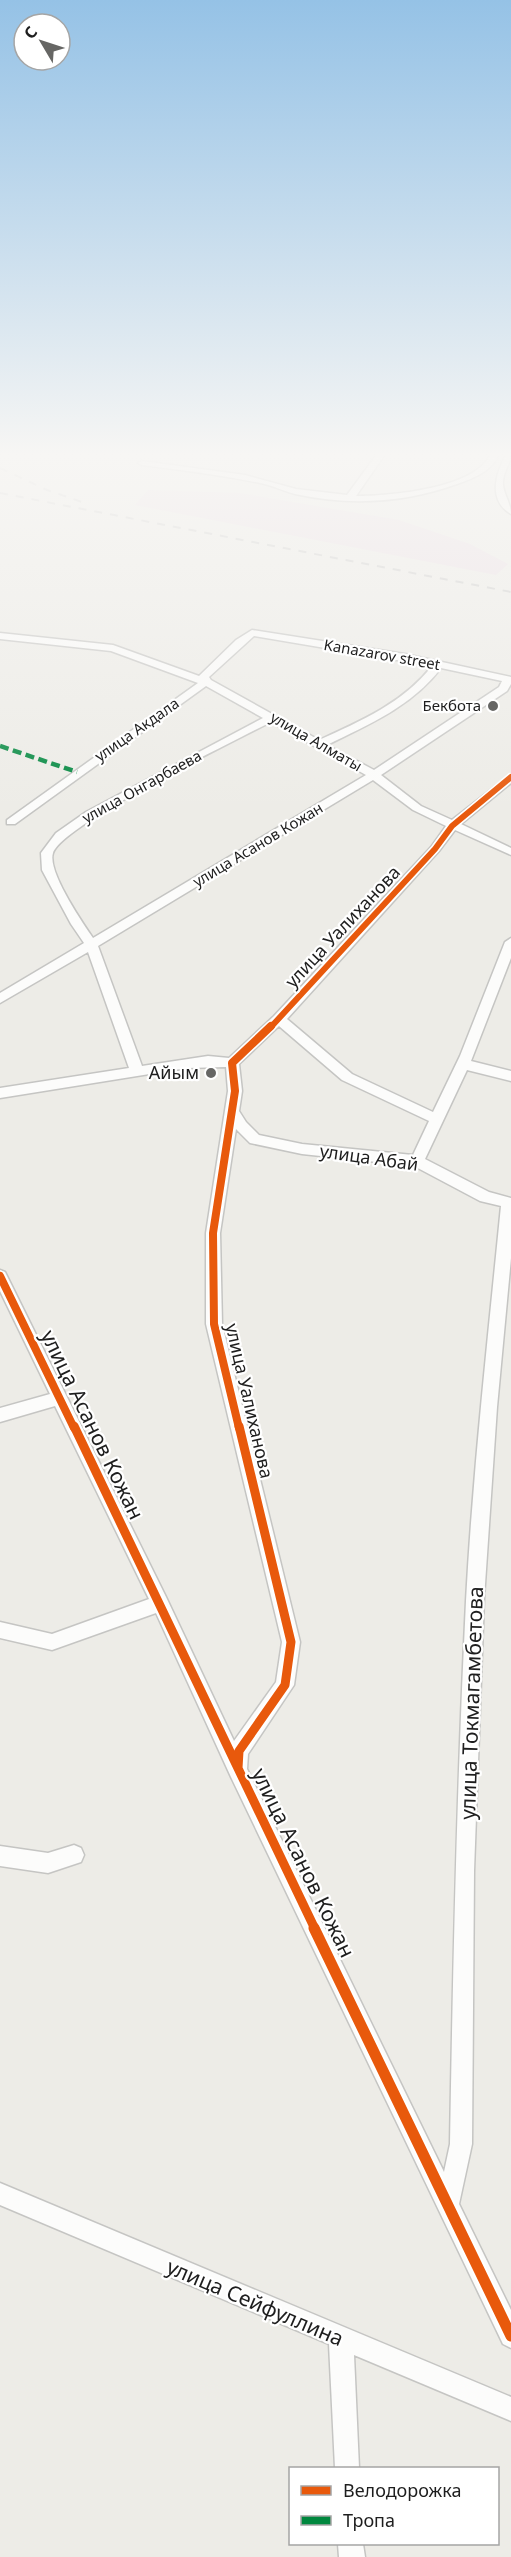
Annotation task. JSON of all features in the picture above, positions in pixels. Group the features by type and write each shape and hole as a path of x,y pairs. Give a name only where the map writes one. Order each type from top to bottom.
{"street":[{"name":"Kanazarov street","path":"252,633 405,657 509,680"},
{"name":"улица Акдала","path":"11,822 206,682 204,676 239,642 252,633"},
{"name":"улица Алматы","path":"0,636 113,648 206,682 374,775 417,808 511,852"},
{"path":"318,745 401,700 429,678 438,664"},
{"name":"улица Асанов Кожан","path":"0,999 374,775 502,689 509,680"},
{"name":"улица Онгарбаева","path":"137,1071 91,944 77,924 48,870 47,853 60,835 90,814 272,717"},
{"name":"улица Уалиханова","path":"238,1770 239,1751 285,1685 291,1642 214,1324 213,1233 235,1091 232,1063 279,1019 435,849 452,826 511,777"},
{"path":"417,1161 463,1064 511,942"},
{"path":"279,1019 347,1077 438,1120"},
{"path":"0,1093 208,1061 232,1063"},
{"path":"463,1064 511,1076"},
{"name":"улица Абай","path":"232,1112 241,1126 255,1139 278,1145 417,1161 485,1197 510,1203"},
{"name":"улица Токмагамбетова","path":"447,2203 461,2144 464,1870 475,1599 489,1407 510,1203"},
{"name":"улица Асанов Кожан","path":"0,1276 160,1603 511,2336"},
{"path":"0,1414 58,1398"},
{"path":"0,1630 52,1642 160,1603"},
{"path":"0,1856 48,1863 74,1855"},
{"name":"улица Сейфуллина","path":"0,2194 511,2409"},
{"path":"341,2339 347,2467"}],"railway":[{"path":"409,572 511,592"}],"marked path":[{"path":"0,746 77,772"}],"cycle path":[{"path":"238,1768 239,1751 285,1685 291,1642 214,1324 213,1233 235,1091 232,1063 279,1019 435,849 452,826 511,777"},
{"path":"0,1276 160,1603 511,2336"}],"place":[{"name":"Бекбота","path":"493,706"},
{"name":"Айым","path":"211,1073"}]}
